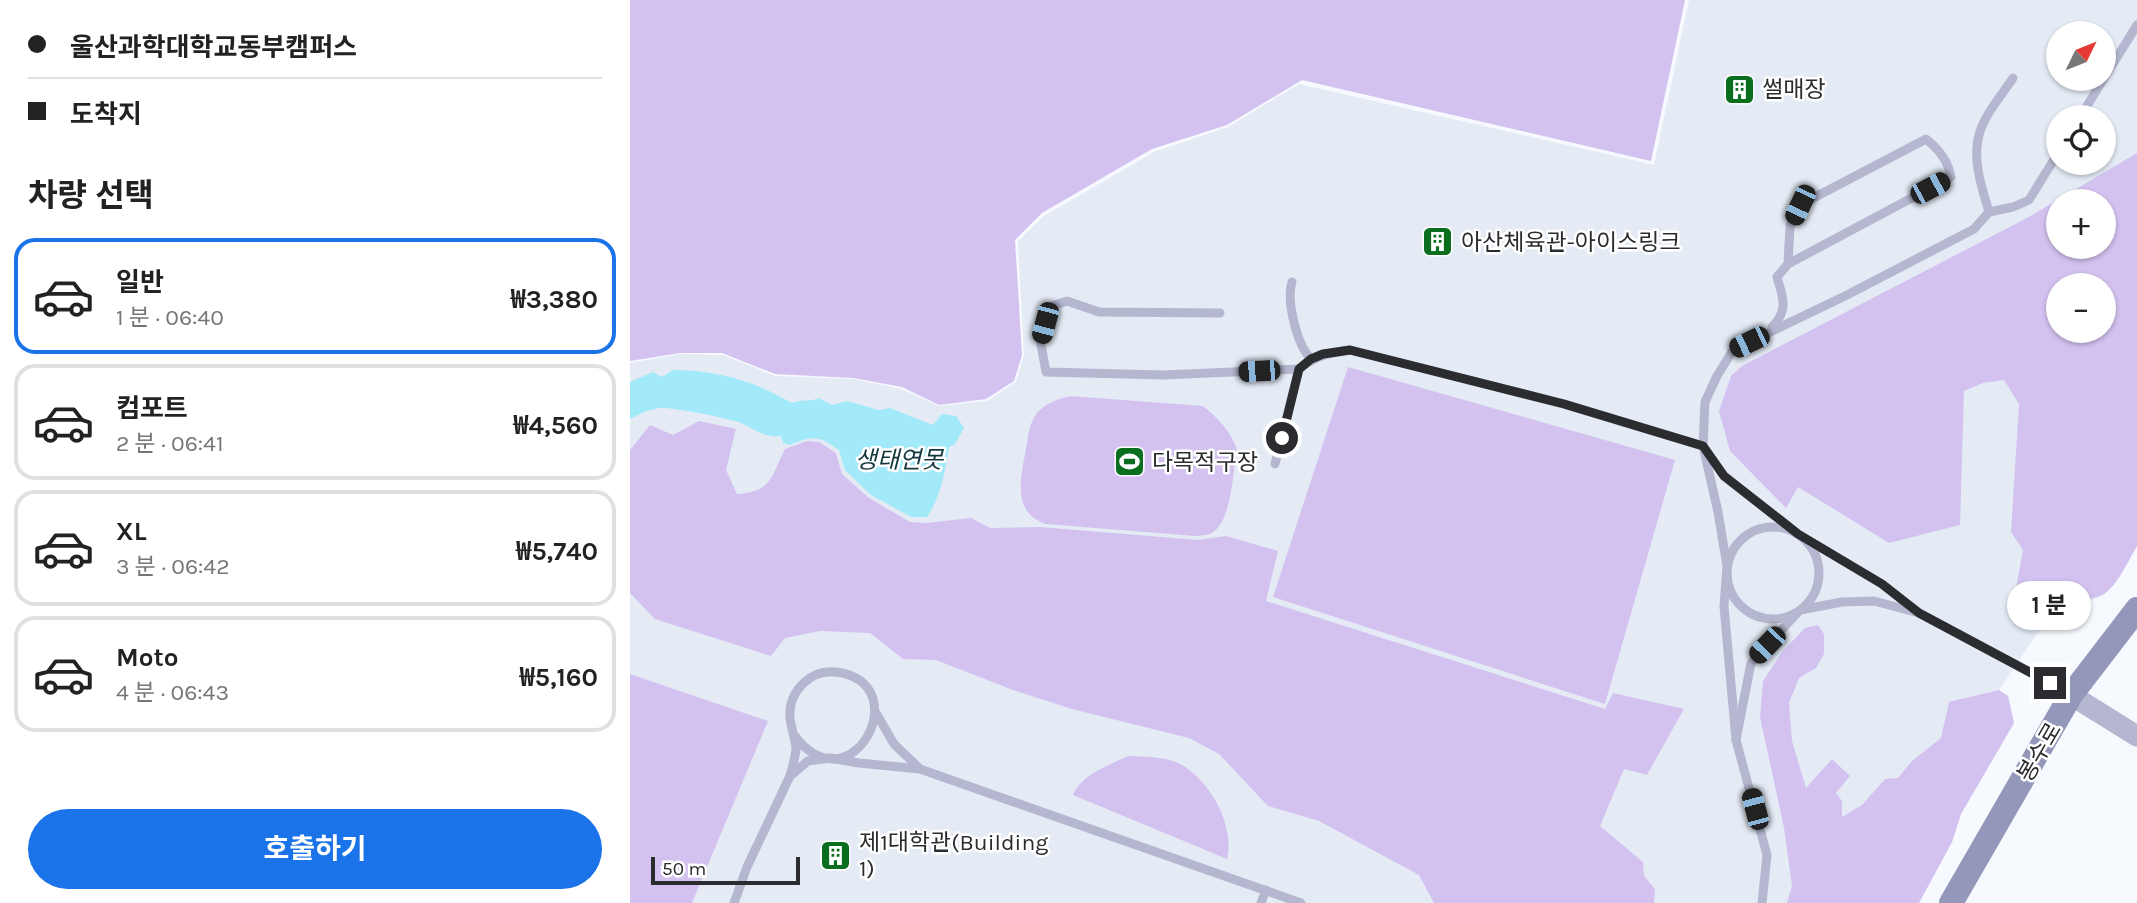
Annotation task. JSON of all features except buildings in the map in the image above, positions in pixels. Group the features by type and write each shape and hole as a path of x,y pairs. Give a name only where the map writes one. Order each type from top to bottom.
{"main road":[{"name":"봉수로","path":"1951,903 2071,695 2137,609"}],"street":[{"path":"2071,695 2137,736"}],"lane":[{"path":"2087,105 2137,25"},
{"path":"1989,212 1976,161 1978,137 1982,126 2013,78"},
{"path":"1766,334 1782,317 1784,301 1777,277 1788,264 1951,177 1949,166 1936,147 1926,139 1800,205 1790,226 1788,264"},
{"path":"1919,613 1874,601 1842,602 1771,619 1750,612 1733,596 1728,582 1703,446 1705,402 1732,350 1847,295 1974,229 1989,212 2013,207 2029,200 2046,172"},
{"path":"1292,282 1289,291 1291,308 1304,349 1311,359"},
{"path":"1220,313 1099,312 1067,300 1049,307 1040,340 1046,372 1163,375 1299,369"},
{"path":"1275,464 1299,369 1311,359 1323,354 1350,350 1564,404 1703,446 1724,476 1810,544 1817,558 1819,573 1817,588 1811,600 1751,663 1736,740"},
{"path":"1762,903 1767,855 1736,740 1724,606 1727,566 1732,551 1741,539 1769,526 1798,534 1882,584 1919,613 2071,695"},
{"path":"734,903 747,867 790,776 796,752 790,706 796,692 817,674 831,671 856,679 866,688 873,700 874,726 868,738 858,749 845,756 808,761 790,776"},
{"path":"875,713 894,744 920,769"},
{"path":"794,735 803,746 816,754 859,763 920,769 1301,903"},
{"path":"1261,903 1266,890"}],"shaded area":[{"path":"630,0 1685,0 1651,161 1302,80 1227,125 1152,149 1042,213 1015,240 1022,355 1014,381 986,399 939,405 902,387 853,378 775,374 722,353 680,353 630,361"},
{"path":"1689,0 2137,0 2137,546 2119,577 2104,595 2085,603 2072,620 2038,632 1999,690 2008,696 2014,723 1961,814 1952,842 1919,903 630,903 630,363 680,354 723,355 775,376 853,379 901,389 939,406 987,401 1016,382 1024,355 1018,241 1044,216 1154,152 1228,127 1299,84 1654,165"},
{"path":"2137,153 2137,546 2112,587 2102,595 2070,600 2016,588 2023,550 2011,532 2019,404 2004,380 1983,383 1964,391 1960,525 1889,543 1798,487 1786,508 1730,451 1719,411 1731,376 1742,366 2046,207 2046,259 2116,259 2116,189 2076,189 2100,175 2116,175 2116,165"},
{"path":"1348,367 1675,460 1605,704 1273,597"},
{"name":"다목적구장","path":"1070,396 1203,406 1208,410 1227,431 1237,449 1228,507 1219,527 1210,534 1195,536 1046,524 1035,519 1027,511 1021,492 1022,471 1031,426 1034,417 1044,407"},
{"path":"699,421 736,429 726,470 737,494 758,490 764,486 773,475 785,449 807,441 819,442 836,453 842,474 869,498 910,522 971,518 990,528 1040,527 1198,540 1226,536 1278,551 1266,601 1605,709 1613,693 1684,709 1647,775 1624,769 1600,826 1643,862 1644,876 1655,889 1654,903 1434,903 1419,875 1319,821 1268,806 1219,754 1189,738 1072,709 1013,690 936,660 903,659 870,633 820,631 785,638 771,656 655,619 630,593 630,450 650,425 673,435"},
{"path":"1818,625 1824,634 1824,654 1816,668 1799,678 1789,703 1792,741 1806,788 1832,759 1850,776 1836,793 1842,801 1842,817 1862,805 1885,779 1898,778 1912,761 1941,738 1949,702 1999,690 2008,696 2014,723 1961,814 1952,842 1919,903 1787,903 1792,886 1784,828 1760,717 1763,681 1782,652 1805,628"},
{"path":"630,674 768,721 692,903 630,903"},
{"path":"1128,756 1176,762 1202,782 1224,819 1229,846 1227,859 1073,795 1089,776"}],"water":[{"name":"생태연못","path":"673,370 705,372 735,378 792,403 819,398 832,405 847,401 879,410 890,408 933,425 942,414 956,416 964,428 955,444 949,447 942,484 932,509 927,517 911,517 871,495 845,470 839,450 816,438 790,445 783,443 781,436 765,434 741,423 667,408 653,409 630,419 630,382 653,372 662,377"}],"place":[{"name":"썰매장","path":"1739,89"},
{"name":"아산체육관-아이스링크","path":"1438,242"},
{"name":"다목적구장","path":"1129,462"},
{"name":"제1대학관(Building 1)","path":"836,855"}],"route":[{"path":"1282,438 1299,369 1311,359 1323,354 1350,350 1564,404 1703,446 1724,476 1798,534 1882,584 1919,613 2050,683"}]}
